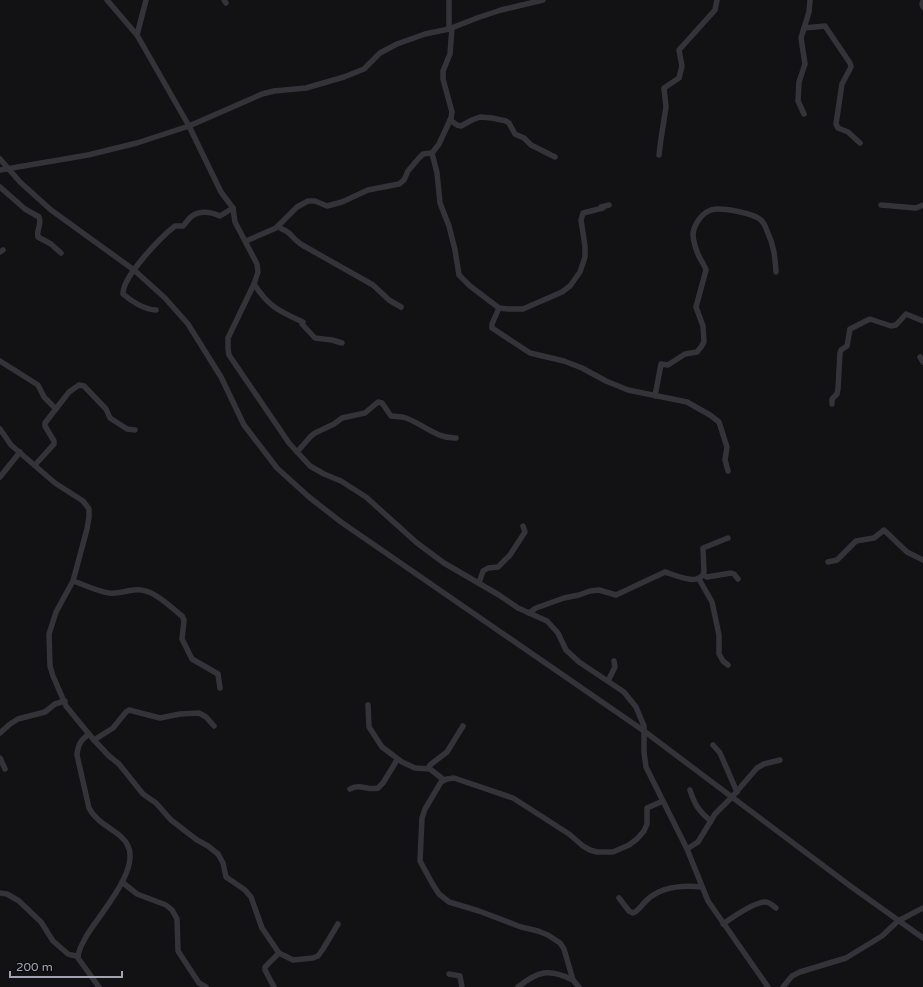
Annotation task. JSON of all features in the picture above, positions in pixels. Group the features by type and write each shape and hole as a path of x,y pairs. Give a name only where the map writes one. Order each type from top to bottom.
{"street":[{"path":"107,0 137,35 189,126 221,192 232,208 235,222 246,241 258,268 254,284 228,338 229,355 274,421 297,452 310,466 317,471 341,481 366,497 417,543 444,563 518,608 541,618 551,625 558,633 570,654 584,666 624,692 629,697 636,707 642,722 646,767 688,849 708,901 768,987"},
{"path":"137,35 146,0"},
{"path":"246,241 278,226 297,207 308,201 315,201 327,206 342,202 368,190 399,184 404,180 408,171 423,154 432,153 439,144 452,112 443,79 443,71 450,54 450,0"},
{"path":"0,170 74,158 137,142 189,126 262,94 274,91 306,88 349,75 364,69 380,53 397,44 425,34 451,28 495,12 543,0"},
{"path":"659,155 666,107 664,88 679,78 682,66 679,50 715,10 717,0"},
{"path":"804,114 798,101 799,84 805,64 802,32 809,12 810,0"},
{"path":"923,0 923,7"},
{"path":"804,28 825,26 850,63 851,67 842,84 836,124 838,128 848,132 860,143"},
{"path":"450,120 461,126 472,120 480,118 492,118 506,121 509,123 515,134 555,157"},
{"path":"432,153 438,178 440,203 449,226 459,274 470,286 499,308 508,310 523,309 567,290 576,280 584,262 586,252 581,220 582,213 609,205"},
{"path":"0,159 20,182 50,210 134,270 165,298 188,324 221,377 244,425 278,468 309,497 341,522 644,731 898,921 923,938"},
{"path":"0,186 26,209 39,217 40,222 37,232 38,237 51,244 61,253"},
{"path":"881,205 916,208 923,205"},
{"path":"156,310 142,307 123,294 134,270 146,254 175,226 183,226 192,216 202,212 212,212 220,216 232,208"},
{"path":"654,396 661,364 668,365 685,354 697,352 704,342 703,326 696,307 706,270 705,266 700,260 694,238 694,231 698,221 710,211 716,209 739,212 756,217 762,221 773,244 776,272"},
{"path":"278,226 281,230 289,233 294,240 373,285 389,300 401,307"},
{"path":"254,284 271,306 303,322 302,324 315,338 342,343"},
{"path":"499,308 492,324 492,328 530,353 564,361 593,373 619,388 687,402 718,421 727,447 725,460 728,471"},
{"path":"832,404 832,399 837,394 838,389 840,353 841,350 847,346 850,329 870,319 891,326 896,325 906,314 923,322"},
{"path":"0,361 38,385 44,397 56,409"},
{"path":"35,465 54,444 54,441 44,424 74,387 81,385 84,386 106,409 110,418 126,429 135,430"},
{"path":"297,452 310,436 334,424 342,418 365,412 378,402 382,403 391,416 405,418 436,434 448,438 456,438"},
{"path":"0,429 6,440 54,483 83,501 89,509 87,529 73,581 56,612 49,634 50,666 68,709 94,740 119,764 136,787 156,803 163,813 197,840 218,854 226,877 246,890 251,897 262,928 279,953 293,960 318,956 338,924"},
{"path":"0,477 20,452"},
{"path":"479,583 483,571 488,568 498,567 510,555 525,532 523,526"},
{"path":"828,562 836,560 856,541 874,538 884,530 907,552 923,560"},
{"path":"701,577 704,572 703,548 728,538"},
{"path":"529,613 536,608 590,591 599,590 616,595 665,572 686,579 732,573 738,579"},
{"path":"701,577 712,602 719,635 719,654 723,661 728,665"},
{"path":"73,581 99,591 110,593 143,590 158,596 182,616 184,620 182,639 192,659 218,674 220,688"},
{"path":"608,681 614,667 614,661"},
{"path":"0,733 18,719 45,712 55,704 65,701"},
{"path":"368,705 369,727 382,747 397,760 415,768 428,768 444,780"},
{"path":"94,740 113,728 129,710 160,718 180,714 199,713 206,717 214,726"},
{"path":"428,768 447,752 463,726"},
{"path":"89,734 80,741 77,755 86,799 92,815 124,840 128,845 131,854 131,860 118,890 80,947 78,956 99,987"},
{"path":"713,745 720,753 737,792"},
{"path":"0,758 5,769"},
{"path":"350,789 359,786 378,788 383,783 397,760"},
{"path":"688,849 698,842 714,814 737,792 757,768 764,764 780,760"},
{"path":"578,987 573,980 564,949 560,943 548,934 521,927 491,915 449,902 436,890 420,861 422,818 432,796 441,782 454,778 513,798 569,834 583,846 597,852 613,852 629,845 637,839 644,831 647,808 663,801"},
{"path":"690,790 692,799 701,814 711,821"},
{"path":"122,882 137,894 166,905 172,910 177,919 178,951 199,983 206,987"},
{"path":"619,898 633,913 638,910 647,900 667,889 677,886 702,887"},
{"path":"0,893 7,894 19,901 41,922 52,941 71,956 78,956"},
{"path":"723,924 738,914 762,903 768,902 776,908"},
{"path":"784,987 792,976 800,972 846,958 882,936 898,921 923,908"},
{"path":"274,987 265,970 265,967 279,953"},
{"path":"518,987 540,973 552,972 573,980"},
{"path":"449,974 460,976 462,987"}]}
